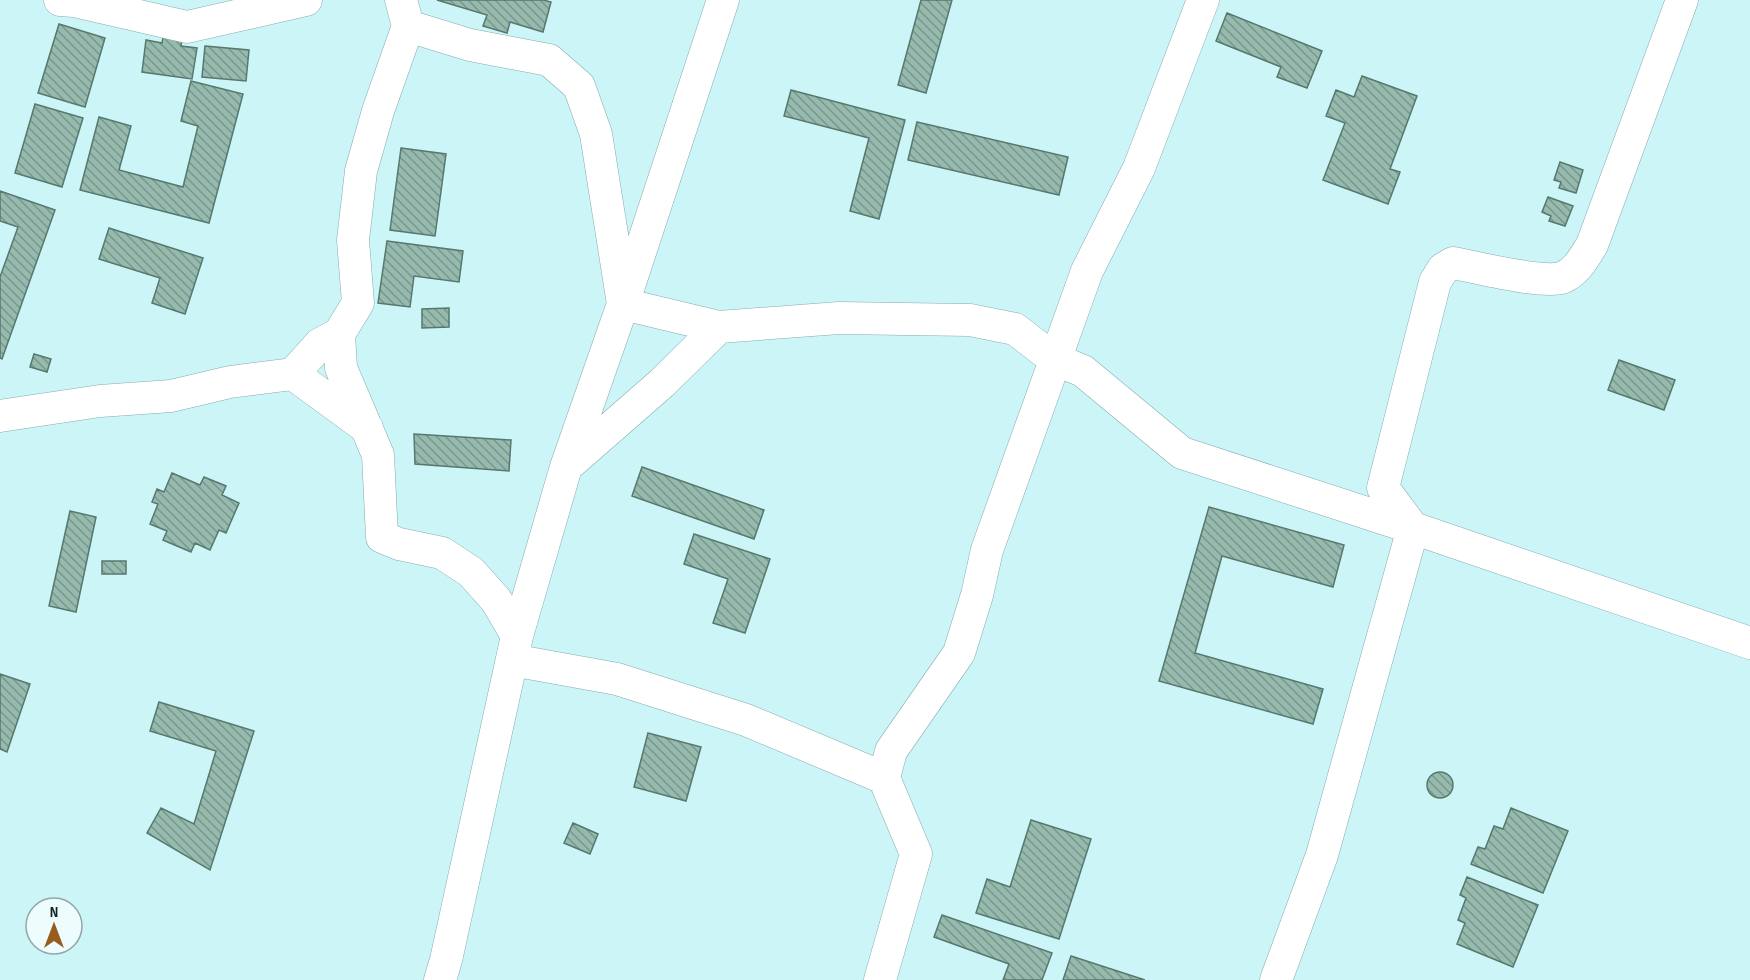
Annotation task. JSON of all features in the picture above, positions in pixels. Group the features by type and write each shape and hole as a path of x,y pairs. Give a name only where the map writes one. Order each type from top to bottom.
{"street":[{"path":"60,0 74,1 187,27 306,0"},
{"path":"440,980 514,648 566,467 723,0"},
{"path":"880,980 916,854 884,778 891,751 959,653 977,595 987,550 1054,359 1087,271 1139,168 1203,0"},
{"path":"1413,528 1383,489 1435,282 1443,269 1453,263 1541,279 1563,278 1578,267 1592,245 1682,0"},
{"path":"293,374 320,344 339,334 358,303 353,240 361,171 405,13 470,45 549,60 579,86 596,134 623,303"},
{"path":"623,303 719,327 839,318 970,320 1015,328 1054,359 1083,371 1182,453 1413,528 1750,643"},
{"path":"566,467 662,383 719,327"},
{"path":"339,334 341,368 378,455 382,537 399,544 442,553 471,572 496,600 514,648"},
{"path":"0,416 100,401 171,396 230,382 320,373 341,368"},
{"path":"293,374 368,429"},
{"path":"1276,980 1322,855 1413,528"},
{"path":"514,648 746,720 884,778"}],"building":[{"path":"437,0 543,0 551,2 543,32 510,22 507,33 483,26 487,15"},
{"path":"921,0 952,0 926,93 898,85"},
{"path":"1227,13 1322,51 1307,88 1277,77 1281,67 1216,41"},
{"path":"59,24 105,38 85,107 38,93"},
{"path":"163,37 182,39 181,46 197,48 192,79 142,72 146,40 162,43"},
{"path":"205,46 249,50 246,81 202,77"},
{"path":"1362,76 1417,96 1390,169 1400,172 1388,204 1323,180 1345,123 1326,116 1336,90 1354,97"},
{"path":"191,81 243,94 209,223 80,190 99,117 131,126 119,170 183,187 198,126 181,121"},
{"path":"791,90 905,120 879,219 850,211 869,138 784,116"},
{"path":"35,104 83,118 62,187 15,173"},
{"path":"917,122 1068,157 1059,195 908,160"},
{"path":"401,148 446,154 435,236 390,230"},
{"path":"1560,162 1583,170 1576,193 1559,188 1561,182 1554,180"},
{"path":"0,191 55,210 2,359 0,358 0,277 18,227 0,221"},
{"path":"1548,197 1573,206 1565,226 1549,221 1551,216 1542,212"},
{"path":"109,228 203,258 185,314 152,303 160,278 99,259"},
{"path":"387,241 463,251 459,282 414,276 410,307 378,303"},
{"path":"449,308 449,327 422,328 422,309"},
{"path":"34,354 51,359 47,372 30,367"},
{"path":"1619,360 1675,380 1664,410 1608,390"},
{"path":"414,434 511,440 509,471 415,464"},
{"path":"642,467 764,510 754,539 632,496"},
{"path":"172,473 200,485 204,477 226,486 222,495 239,503 226,533 219,530 210,550 195,543 191,552 163,540 167,531 150,524 158,504 152,502 157,489 164,492"},
{"path":"1209,507 1344,545 1333,587 1222,556 1195,653 1323,689 1313,724 1159,681"},
{"path":"70,511 96,517 76,612 49,606"},
{"path":"694,534 770,559 745,633 713,623 728,579 684,564"},
{"path":"102,561 126,561 126,574 102,574"},
{"path":"0,674 30,684 7,752 0,749"},
{"path":"159,702 254,731 210,870 147,833 161,808 194,824 216,751 150,731"},
{"path":"648,733 701,747 686,801 634,787"},
{"path":"1440,772 1449,776 1453,785 1449,794 1440,798 1431,794 1427,785 1431,776"},
{"path":"1511,808 1568,831 1543,893 1471,864 1478,847 1485,849 1494,826 1503,829"},
{"path":"1031,820 1091,839 1059,939 976,913 987,879 1010,887"},
{"path":"573,823 598,834 590,854 564,843"},
{"path":"1467,877 1538,905 1513,967 1457,944 1465,923 1458,920 1466,898 1460,895"},
{"path":"942,915 1052,953 1042,980 1003,980 1009,964 934,937"},
{"path":"1071,956 1145,980 1063,980"}]}
